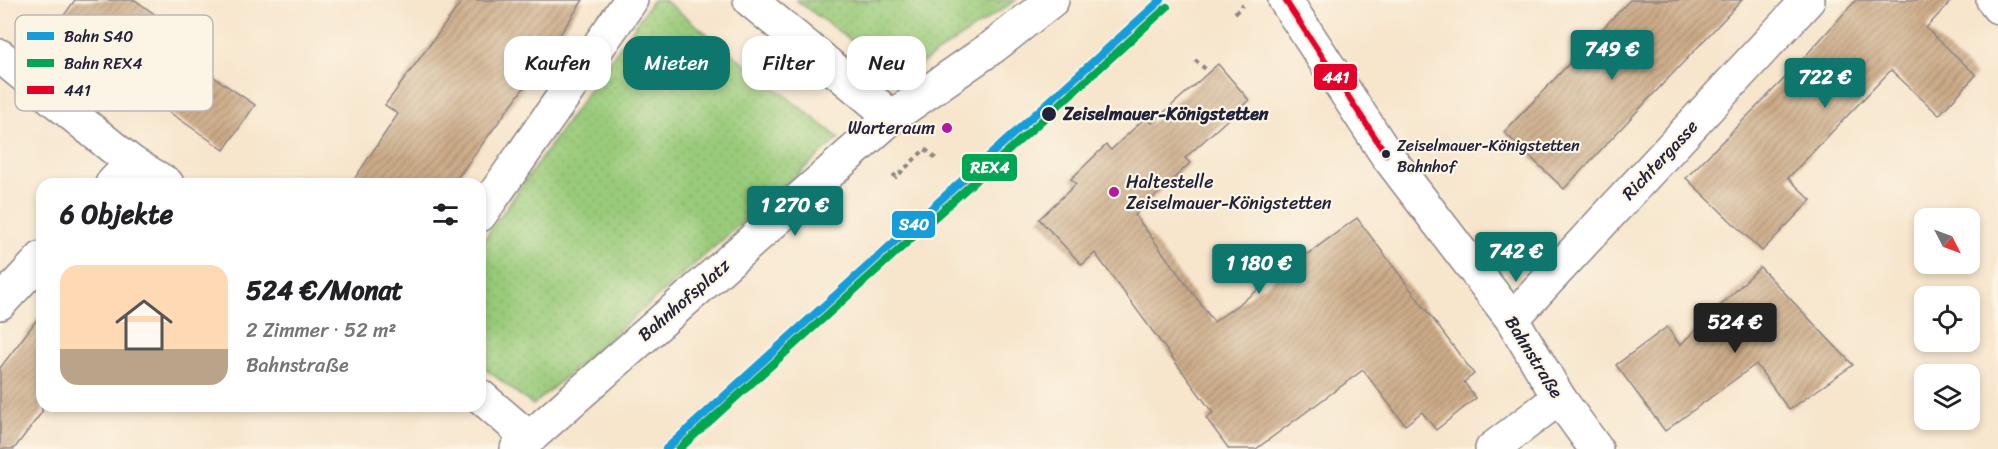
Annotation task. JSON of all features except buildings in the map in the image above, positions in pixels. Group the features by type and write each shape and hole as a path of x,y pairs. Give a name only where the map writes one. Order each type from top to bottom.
{"street":[{"path":"486,206 631,0"},
{"path":"750,0 892,117"},
{"name":"Bahnhofsplatz","path":"523,444 892,117 994,46 1052,0"},
{"name":"Bahnstraße","path":"1285,0 1386,154 1512,320 1559,398 1596,449"},
{"name":"Richtergasse","path":"1512,320 1808,0"},
{"path":"1993,0 1998,7"},
{"path":"0,56 15,71"},
{"path":"57,111 122,174 140,178"},
{"path":"0,303 36,264"},
{"path":"1492,449 1559,398"},
{"path":"486,403 523,444"}],"path":[{"path":"1195,60 1209,72"},
{"path":"896,177 925,149 937,159"}],"green space":[{"path":"653,0 664,0 710,36 628,36"},
{"path":"796,0 1016,0 926,60 926,36 847,37"},
{"path":"623,42 623,90 730,90 730,52 742,62 742,90 778,90 839,138 533,405 486,370 486,237 589,90 611,90 611,59"}],"rail line":[{"name":"S40","path":"666,449 1161,0"},
{"name":"REX4","path":"679,449 1167,7"}],"transit line":[{"name":"441","path":"1285,0 1386,154"}],"place":[{"name":"Zeiselmauer-Königstetten","path":"1049,114"},
{"name":"Warteraum","path":"947,128"},
{"name":"Zeiselmauer-Königstetten Bahnhof","path":"1386,154"},
{"name":"Haltestelle Zeiselmauer-Königstetten","path":"1114,192"}]}
